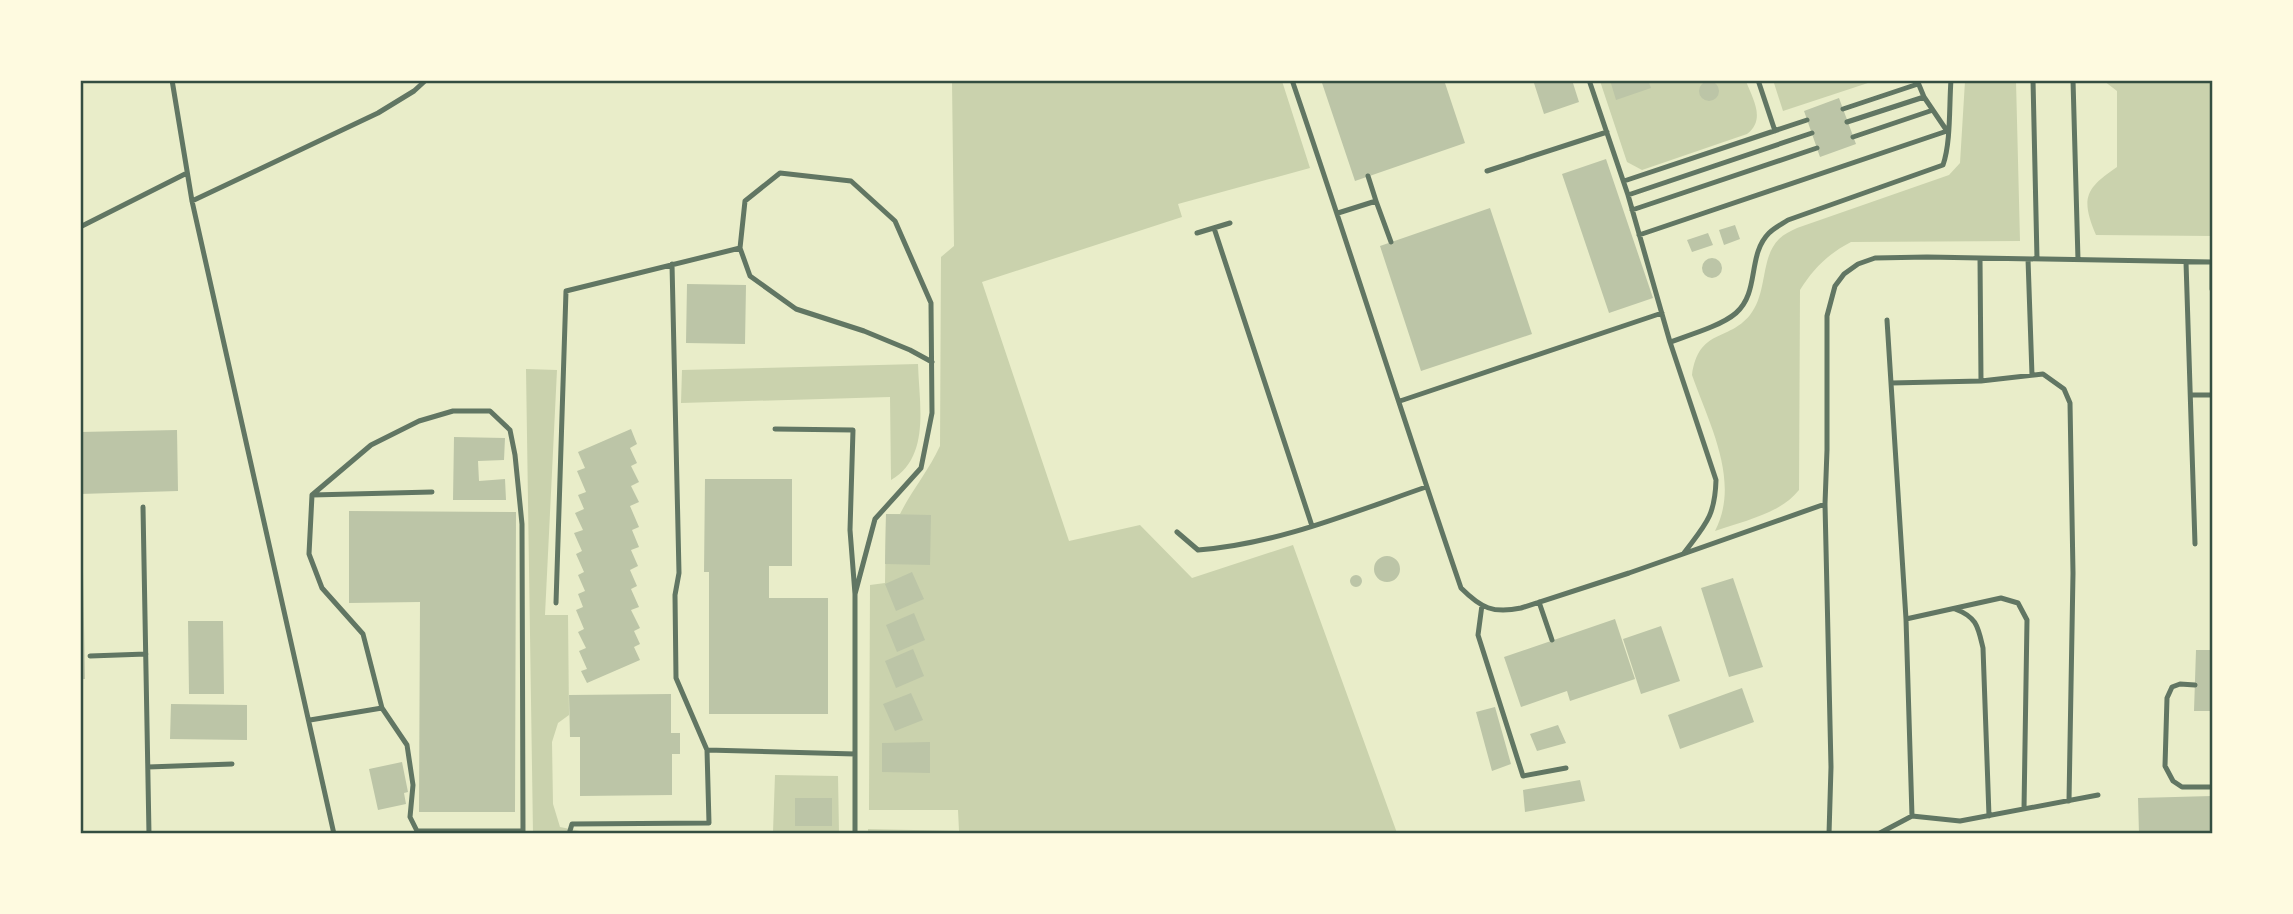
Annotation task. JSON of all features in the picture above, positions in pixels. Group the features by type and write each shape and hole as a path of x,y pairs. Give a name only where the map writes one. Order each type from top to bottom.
{"lane":[{"path":"172,80 192,201 334,834"},
{"path":"192,201 378,113 426,80"},
{"path":"1292,80 1461,588 1474,601 1505,611 1539,602 1825,504"},
{"path":"1589,80 1624,181 1670,342 1716,480 1715,503 1711,513 1684,553"},
{"path":"1759,80 1775,131"},
{"path":"1670,342 1737,313 1751,292 1761,245 1769,233 1788,220 1943,165 1948,151 1951,80"},
{"path":"2033,80 2037,259"},
{"path":"2073,80 2078,260"},
{"path":"1843,109 1918,82 1924,97 1947,131"},
{"path":"1847,122 1924,97"},
{"path":"1853,137 1933,110"},
{"path":"1624,181 1807,120"},
{"path":"1639,235 1947,131"},
{"path":"1488,171 1607,132"},
{"path":"1628,195 1812,134"},
{"path":"1632,210 1817,148"},
{"path":"80,228 187,173"},
{"path":"855,594 875,519 921,468 932,413 932,362 931,303 895,221 851,181 780,173 745,201 740,248 750,276 796,309 864,331 932,362"},
{"path":"1368,176 1391,242"},
{"path":"1338,213 1376,201"},
{"path":"1197,233 1230,223"},
{"path":"1214,228 1312,526"},
{"path":"556,603 566,290 740,248"},
{"path":"1829,834 1831,768 1825,504 1827,316 1835,285 1851,269 1875,258 1980,258 2212,262 2213,289"},
{"path":"1980,258 1981,381"},
{"path":"2028,259 2032,375"},
{"path":"2186,262 2195,544"},
{"path":"569,834 572,824 709,823 706,750 676,678 675,595 679,573 672,264"},
{"path":"1400,401 1662,313"},
{"path":"1887,320 1906,619 1912,816"},
{"path":"1891,383 1981,381 2043,374 2064,388 2070,403 2073,573 2069,801"},
{"path":"2191,395 2213,395"},
{"path":"453,411 489,411 510,430 522,524 523,831 417,831 410,817 413,785 407,745 382,708 363,634 322,588 309,554 312,495 371,445 419,421 453,411"},
{"path":"775,429 853,430 850,530 855,594 855,834"},
{"path":"1177,533 1198,550 1289,534 1426,487"},
{"path":"312,495 432,492"},
{"path":"143,507 149,834"},
{"path":"1906,619 2001,598 2018,603 2027,620 2024,810"},
{"path":"1539,602 1552,640"},
{"path":"1482,605 1478,635 1523,776 1566,768"},
{"path":"1952,608 1968,613 1978,626 1983,648 1989,816"},
{"path":"90,656 146,654"},
{"path":"2195,685 2180,684 2172,687 2167,698 2165,766 2173,781 2182,787 2213,787"},
{"path":"310,720 382,708"},
{"path":"706,750 855,754"},
{"path":"148,767 232,764"},
{"path":"1878,834 1912,816 1960,821 2098,796"}],"green space":[{"path":"1773,80 1874,80 1874,81 1783,111"},
{"path":"952,81 1282,81 1310,168 1178,204 1182,217 982,282 1069,541 1140,525 1192,578 1293,545 1397,833 868,834 868,829 959,831 958,810 869,810 870,585 885,583 886,514 900,514 940,446 941,257 954,246"},
{"path":"1600,81 1746,81 1756,109 1756,122 1747,134 1642,170 1627,162"},
{"path":"1965,81 2016,81 2020,241 1851,242 1822,262 1800,290 1799,490 1771,511 1715,531 1722,512 1724,473 1714,433 1692,375 1701,350 1715,337 1733,329 1750,315 1756,306 1769,256 1783,236 1797,228 1949,175 1960,163"},
{"path":"2104,81 2212,81 2212,236 2096,235 2088,212 2089,195 2098,181 2117,167 2117,91"},
{"path":"918,364 920,428 917,443 904,470 891,480 890,397 681,403 682,370"},
{"path":"526,369 557,370 545,615 568,615 569,715 558,723 552,742 553,804 560,827 580,831 773,832 775,775 838,776 839,833 533,833"}],"building":[{"path":"1321,80 1444,80 1465,143 1355,181"},
{"path":"1533,80 1572,80 1579,102 1544,114"},
{"path":"1610,80 1648,80 1651,88 1616,100"},
{"path":"1709,81 1716,84 1719,91 1716,98 1709,101 1702,98 1699,91 1702,84"},
{"path":"1839,98 1856,144 1820,157 1804,111"},
{"path":"1606,159 1653,298 1609,313 1562,174"},
{"path":"1490,208 1532,334 1421,371 1380,246"},
{"path":"1735,225 1740,239 1724,245 1719,230"},
{"path":"1708,233 1713,245 1692,252 1687,240"},
{"path":"1712,258 1719,261 1722,268 1719,275 1712,278 1705,275 1702,268 1705,261"},
{"path":"687,284 746,285 745,344 686,343"},
{"path":"631,429 637,444 630,448 637,463 631,466 639,482 631,486 639,502 630,506 639,527 632,530 639,547 631,550 638,566 630,570 637,586 631,589 639,607 631,610 640,628 634,631 640,644 634,647 640,660 587,683 581,671 587,669 579,651 586,648 578,632 584,629 576,610 583,607 578,594 585,591 578,575 584,572 576,554 582,551 574,533 583,530 575,513 584,509 578,495 586,492 577,471 585,468 578,452"},
{"path":"177,430 178,491 80,494 80,432"},
{"path":"454,437 505,438 504,460 478,461 479,481 505,479 506,500 453,500"},
{"path":"705,479 792,479 792,566 769,566 769,598 828,598 828,714 709,714 709,572 704,572"},
{"path":"349,511 516,512 515,812 419,812 420,602 349,603"},
{"path":"886,514 931,515 930,565 885,564"},
{"path":"1387,556 1396,560 1400,569 1396,578 1387,582 1378,578 1374,569 1378,560"},
{"path":"80,571 83,571 85,679 80,679"},
{"path":"912,572 924,599 896,611 885,584"},
{"path":"1356,575 1362,581 1356,587 1350,581"},
{"path":"1733,578 1763,667 1729,677 1701,588"},
{"path":"914,613 925,640 897,652 886,625"},
{"path":"1615,619 1635,679 1570,701 1567,691 1521,707 1504,657"},
{"path":"188,621 223,621 224,694 189,694"},
{"path":"1661,626 1680,681 1641,694 1623,639"},
{"path":"913,649 924,676 896,688 885,661"},
{"path":"2196,650 2212,650 2212,711 2194,711"},
{"path":"1742,688 1754,722 1680,749 1668,715"},
{"path":"911,693 923,720 895,731 883,704"},
{"path":"671,694 671,733 680,733 680,754 672,754 672,795 580,796 580,737 570,737 569,695"},
{"path":"171,704 247,705 247,740 170,739"},
{"path":"1495,707 1511,764 1492,771 1476,712"},
{"path":"1558,725 1566,743 1537,751 1530,734"},
{"path":"930,742 930,773 882,772 882,743"},
{"path":"402,762 408,792 404,793 406,804 378,810 369,769"},
{"path":"1580,780 1585,801 1525,812 1523,790"},
{"path":"2212,796 2212,833 2139,834 2138,798"},
{"path":"795,798 832,798 832,826 795,826"}]}
